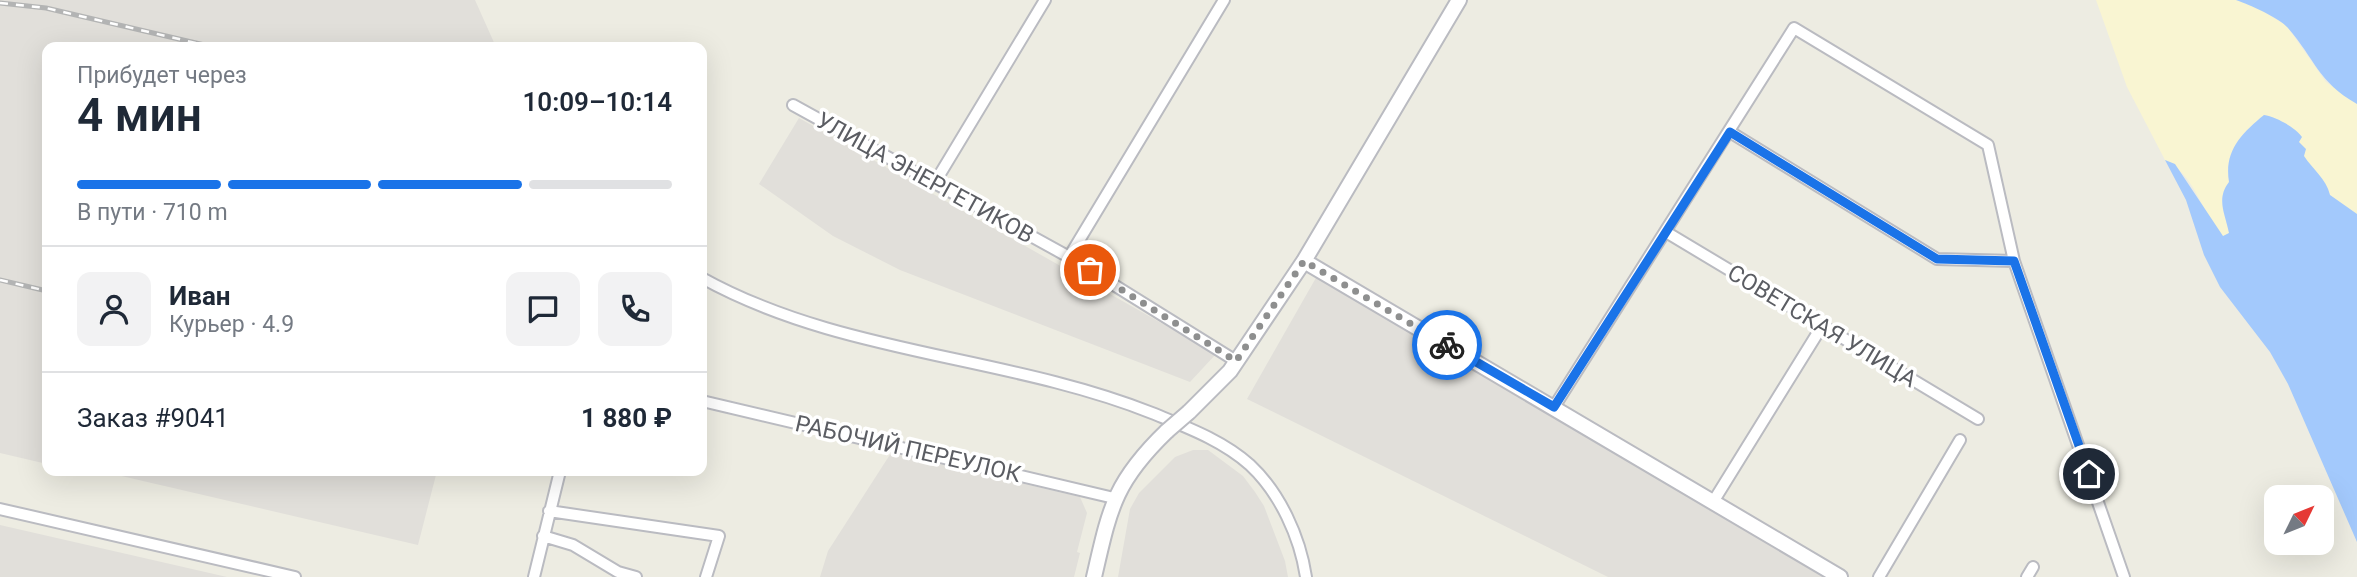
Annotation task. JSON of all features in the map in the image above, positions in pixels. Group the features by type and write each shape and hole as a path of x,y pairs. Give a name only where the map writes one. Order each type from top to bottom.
{"street":[{"path":"934,184 1045,0"},
{"path":"1069,257 1224,0"},
{"path":"1094,577 1114,498 1139,460 1189,412 1236,361 1304,261 1459,0"},
{"path":"1554,407 1794,28 1989,145 2014,261 2124,577"},
{"name":"УЛИЦА ЭНЕРГЕТИКОВ","path":"793,105 1069,257 1236,361"},
{"path":"1730,132 1937,259 2014,261"},
{"name":"СОВЕТСКАЯ УЛИЦА","path":"1666,232 1978,419"},
{"path":"1304,261 1840,577"},
{"path":"707,281 743,299 807,323 1082,388 1213,440 1250,466 1274,495 1295,535 1306,577"},
{"path":"1713,502 1822,326"},
{"name":"РАБОЧИЙ ПЕРЕУЛОК","path":"707,402 1114,498"},
{"path":"1879,577 1960,440"},
{"path":"534,577 558,476"},
{"path":"0,509 295,577"},
{"path":"549,512 719,536 706,577"},
{"path":"542,537 573,545 618,572 636,577"}],"shaded area":[{"path":"0,0 475,0 494,42 42,42 42,463 0,453"},
{"path":"799,118 1216,354 1190,382 900,270 833,236 759,184"},
{"path":"1317,276 1823,577 1608,577 1247,399"},
{"path":"1193,450 1208,450 1243,476 1255,492 1264,506 1285,561 1288,577 1118,577 1130,509 1139,493 1175,457"},
{"path":"891,453 1080,497 1087,513 1074,577 820,577 828,551"},
{"path":"121,476 436,476 418,545"},
{"path":"0,525 227,577 0,577"}],"sand":[{"path":"2096,0 2236,0 2252,5 2286,25 2326,82 2357,104 2357,214 2330,195 2325,183 2311,168 2288,128 2274,118 2264,115 2248,129 2232,152 2229,182 2222,201 2229,233 2223,237 2184,175 2165,160 2127,87"}],"water":[{"path":"2236,0 2357,0 2357,104 2325,78 2288,28 2264,12"},
{"path":"2264,115 2285,123 2299,133 2302,137 2299,142 2306,149 2304,156 2322,179 2330,195 2357,214 2357,542 2288,384 2270,352 2220,287 2204,255 2186,200 2165,160 2175,164 2223,236 2229,233 2222,200 2229,182 2229,161 2236,144"}],"railway":[{"path":"0,3 46,8 192,42"},
{"path":"0,280 42,290"}],"way so far":[{"path":"1090,270 1236,361 1304,261 1447,345"}],"route":[{"path":"1447,345 1554,407 1730,132 1937,259 2014,261 2089,474"}]}
